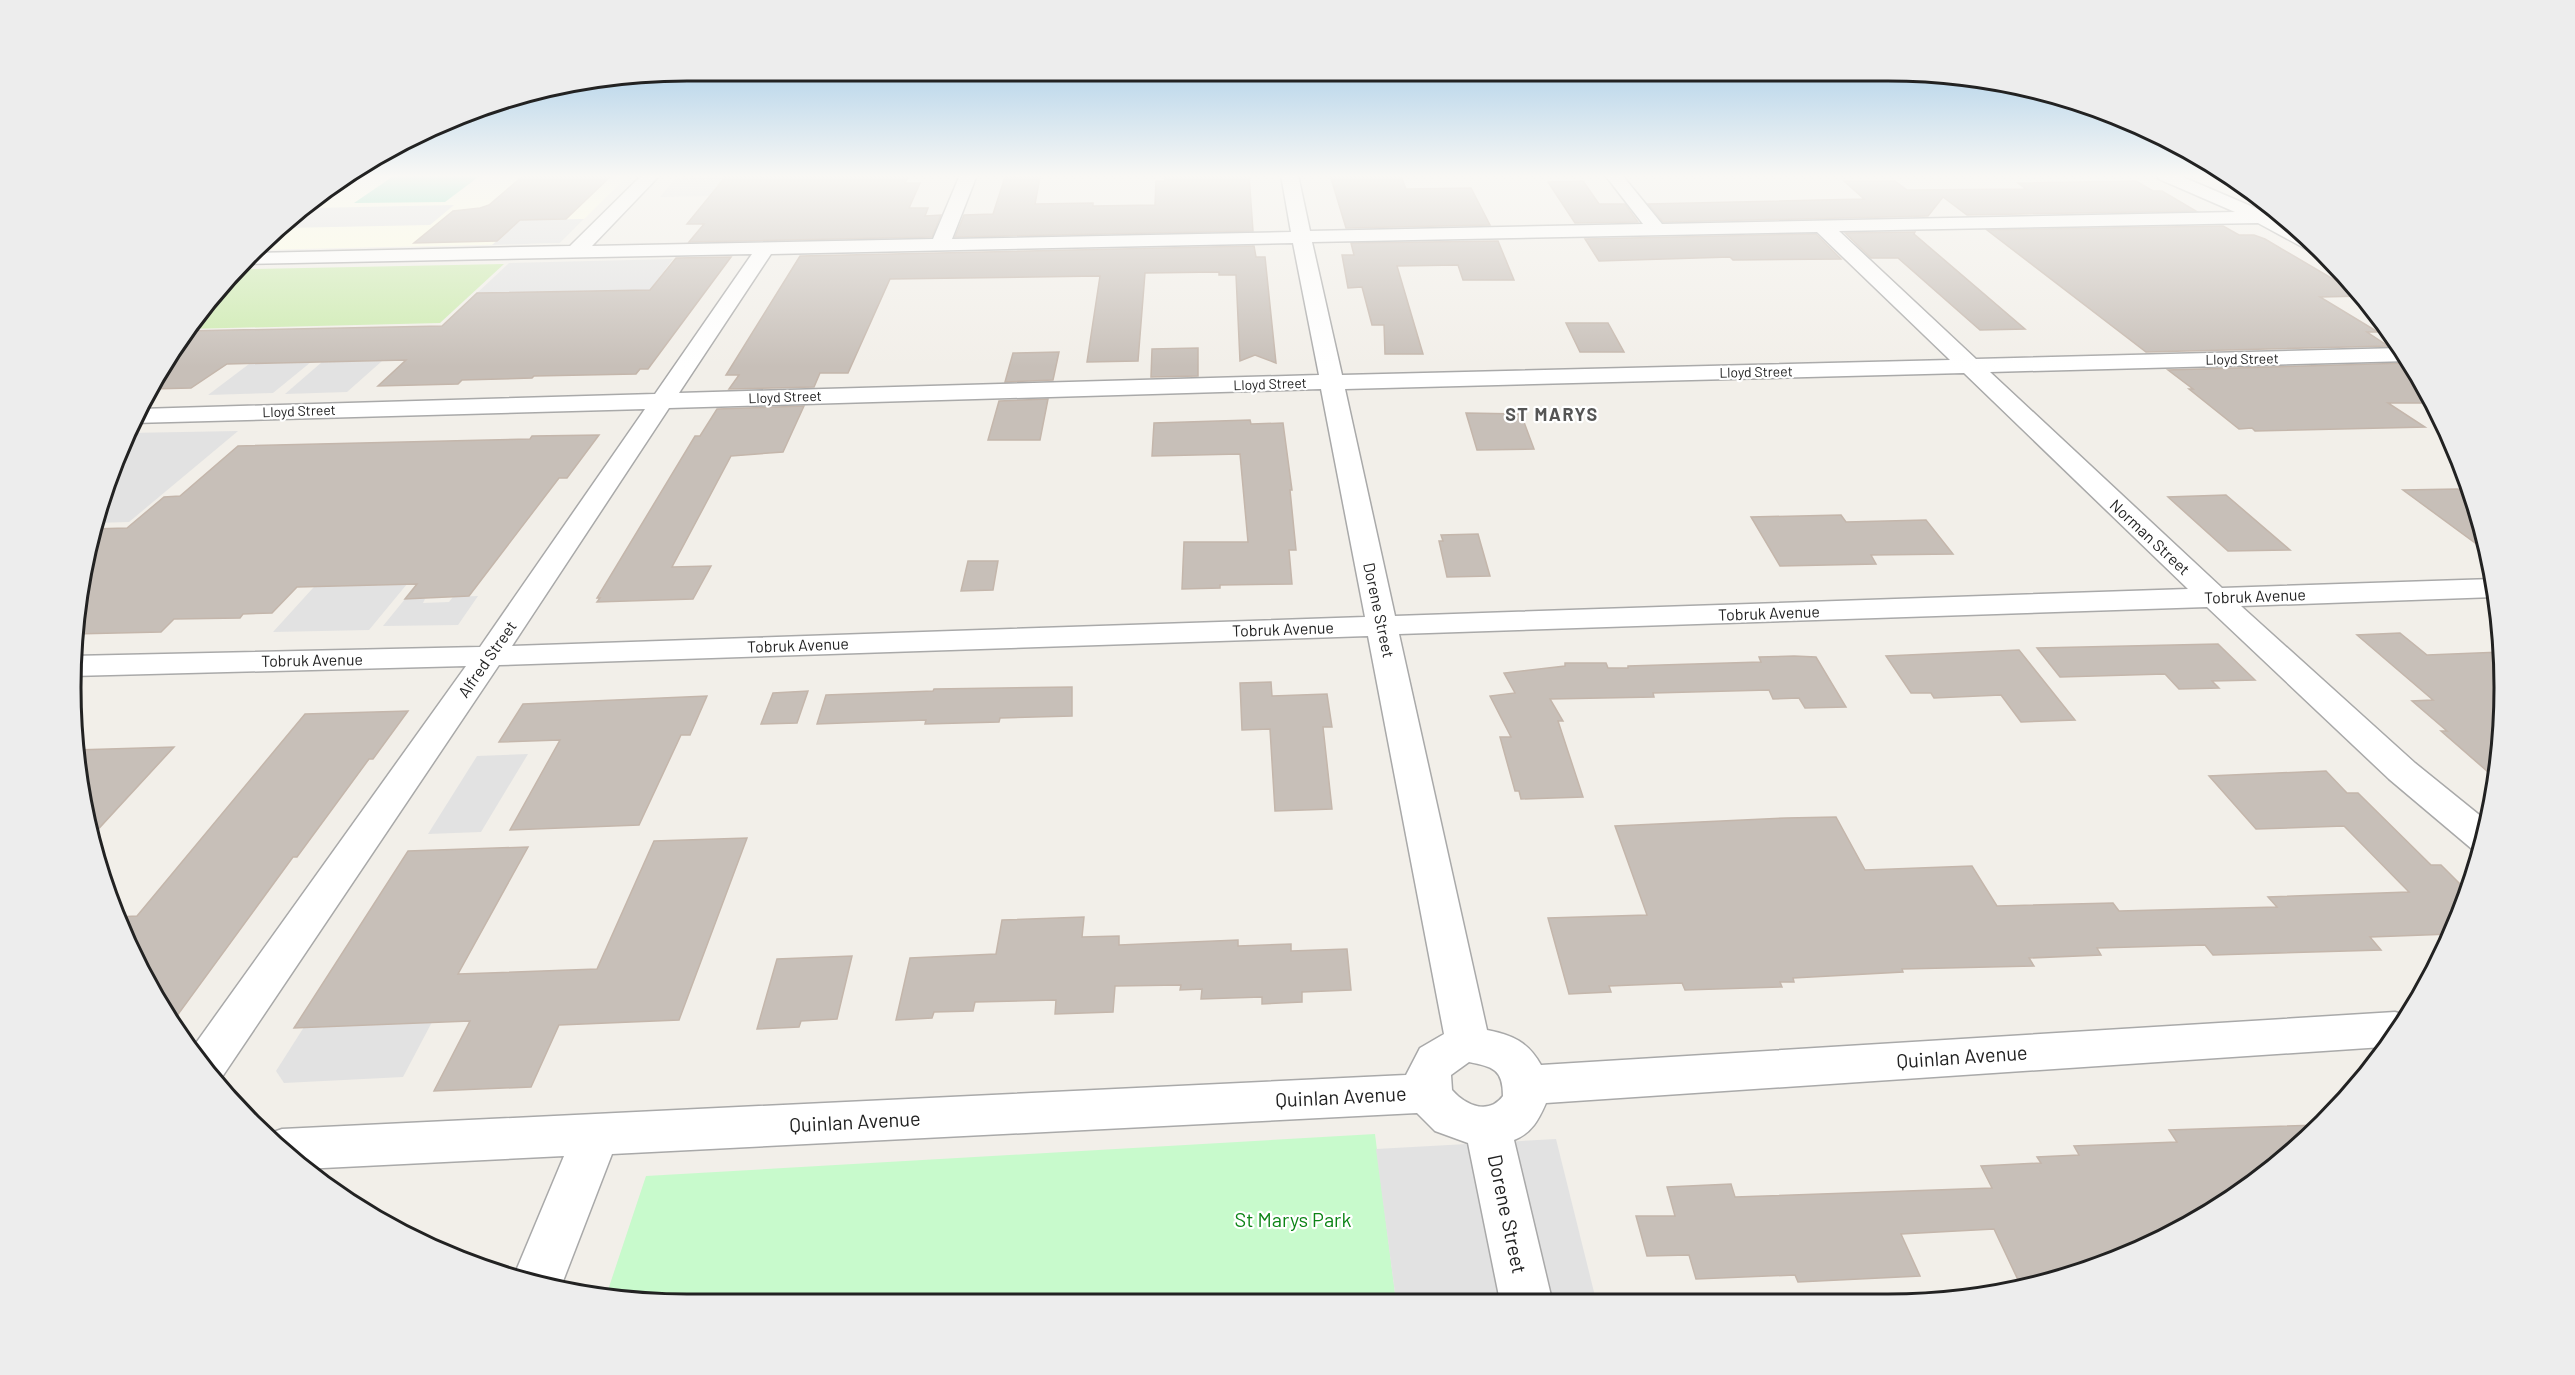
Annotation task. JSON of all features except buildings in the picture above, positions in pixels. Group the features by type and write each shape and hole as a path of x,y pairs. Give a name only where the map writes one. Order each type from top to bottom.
{"street":[{"path":"575,252 588,239"},
{"path":"940,245 942,239"},
{"path":"259,259 1204,239"},
{"name":"Dorene Street","path":"1302,239 1468,1044"},
{"name":"Norman Street","path":"1836,239 2214,598 2402,771 2476,832"},
{"name":"Alfred Street","path":"208,1060 490,656 765,249"},
{"name":"Lloyd Street","path":"146,416 662,400 2395,355"},
{"name":"Tobruk Avenue","path":"82,666 490,656 2485,588"},
{"name":"Quinlan Avenue","path":"1528,1085 2388,1029"},
{"path":"1468,1044 1484,1045 1500,1051 1513,1060 1523,1072 1528,1085 1527,1100 1519,1113 1505,1122 1488,1127 1469,1125 1451,1118 1437,1107 1429,1093 1427,1079 1431,1066 1440,1055 1452,1048 1468,1044"},
{"name":"Quinlan Avenue","path":"295,1149 1429,1093"},
{"name":"Dorene Street","path":"1488,1127 1525,1294"},
{"path":"540,1275 596,1135"}],"shaded area":[{"path":"280,239 564,239 560,243 269,250"},
{"path":"499,239 564,239 560,243 492,245"},
{"path":"673,259 650,290 477,293 509,263"},
{"path":"382,361 347,392 285,394 322,362"},
{"path":"311,362 273,393 208,395 249,364"},
{"path":"238,431 129,522 104,523 113,493 137,433"},
{"path":"323,577 370,585 407,584 369,630 273,632"},
{"path":"478,596 458,625 383,626 405,599 425,599 423,603 449,602 453,597"},
{"path":"528,754 481,832 428,834 477,756"},
{"path":"432,1022 403,1077 284,1083 276,1071 304,1027"},
{"path":"1556,1139 1595,1294 1395,1294 1376,1149"}],"green space":[{"path":"504,264 440,323 199,329 250,269"},
{"name":"St Marys Park","path":"1375,1134 1395,1294 688,1294 608,1289 646,1176"}],"district":[{"name":"ST MARYS","path":"1552,415"}]}
